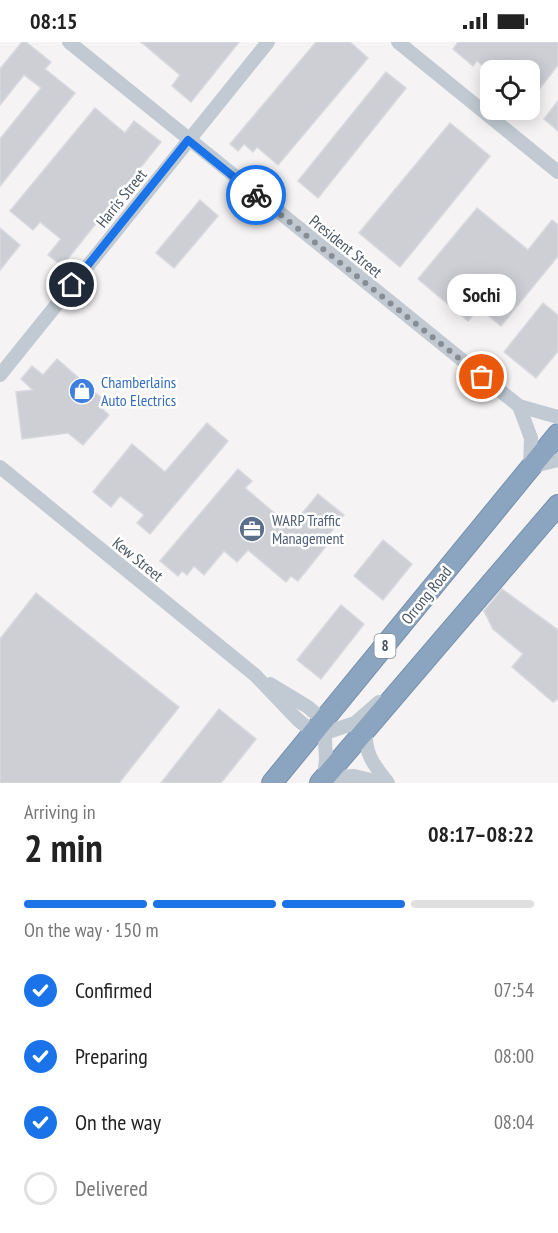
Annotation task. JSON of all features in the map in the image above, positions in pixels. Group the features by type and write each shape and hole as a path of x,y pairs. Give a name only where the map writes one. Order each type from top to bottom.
{"highway":[{"name":"Orrong Road","path":"272,783 321,729 558,435"},
{"name":"8","path":"322,780 558,505"}],"street":[{"name":"President Street","path":"69,42 519,406 558,417"},
{"name":"Harris Street","path":"0,375 268,42"},
{"path":"398,42 558,172"},
{"path":"519,406 531,438 530,467 558,460"},
{"name":"Kew Street","path":"0,467 255,675 308,707 321,729"},
{"path":"382,783 354,776 322,780 321,729 355,723 371,711 444,637"},
{"path":"366,728 365,744 368,757 388,783"}],"building":[{"path":"22,42 26,42 51,62 45,69 75,93 0,186 0,139 41,88 24,75 0,105 0,69"},
{"path":"141,42 239,42 191,102 172,86 180,75"},
{"path":"316,42 350,42 368,58 278,165 257,147 253,152 244,144 238,151 230,144"},
{"path":"458,42 558,42 558,65 540,88 540,60 480,60 480,63 477,61 473,66 453,49"},
{"path":"386,72 406,88 318,198 298,181"},
{"path":"558,101 558,131 544,119"},
{"path":"95,108 125,133 134,121 161,142 62,266 48,255 61,239 40,222 33,230 10,211"},
{"path":"450,123 490,156 400,267 359,233"},
{"path":"200,200 218,216 174,268 156,253"},
{"path":"477,208 528,250 552,220 558,225 558,256 501,326 479,308 468,321 418,279"},
{"path":"0,228 20,245 0,270"},
{"path":"543,303 558,315 558,351 536,378 504,352"},
{"path":"57,359 105,401 100,407 109,415 83,445 68,433 22,439 16,392 33,390 21,379 32,366 43,375"},
{"path":"207,423 228,441 150,534 137,523 144,515 120,496 111,507 93,492 132,444 165,472"},
{"path":"238,469 252,481 245,488 291,527 318,494 344,515 323,542 327,545 298,581 291,576 286,582 248,550 237,562 224,551 204,575 194,566 187,575 182,571 178,576 160,561"},
{"path":"383,540 412,564 383,600 354,576"},
{"path":"502,589 558,630 558,699 553,702 512,667 523,654 493,629 484,611"},
{"path":"36,593 179,707 119,783 0,783 0,639"},
{"path":"341,605 364,624 321,679 297,660"},
{"path":"219,709 256,739 221,783 161,783"}],"way so far":[{"path":"256,195 482,377"}],"place":[{"name":"Sochi","path":"482,377"},
{"name":"Chamberlains Auto Electrics","path":"82,391"},
{"name":"WARP Traffic Management","path":"252,529"}],"route":[{"path":"72,285 188,140 256,195"}]}
